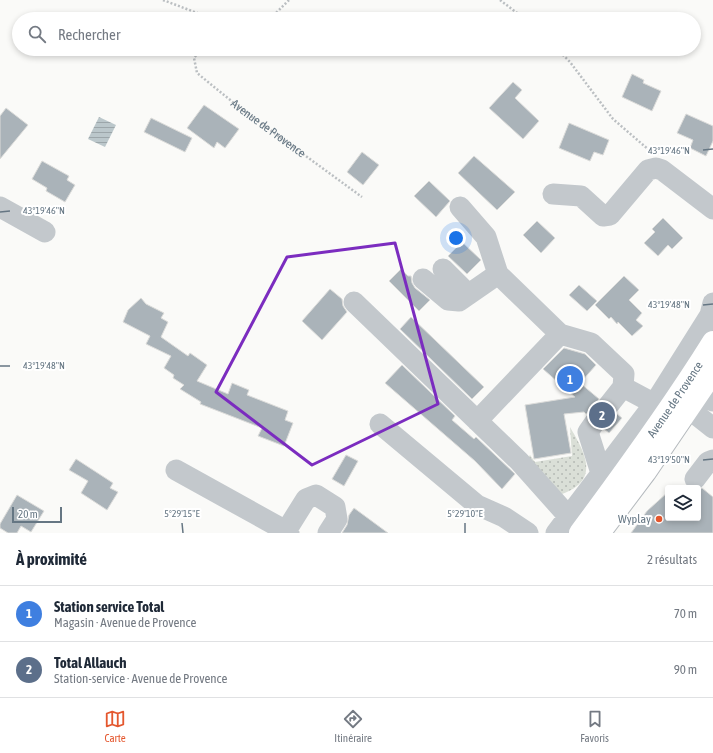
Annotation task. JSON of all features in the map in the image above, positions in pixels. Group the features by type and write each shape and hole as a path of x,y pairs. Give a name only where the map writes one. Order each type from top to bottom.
{"main road":[{"name":"Avenue de Provence","path":"599,533 685,401 713,342"},
{"name":"Avenue de Provence","path":"574,525 633,462 685,401 713,372"}],"street":[{"path":"553,194 581,196 604,216 610,215 648,170 656,168 662,170 713,210"},
{"path":"0,207 45,232"},
{"path":"460,207 486,237 498,274 560,334 591,343 624,374 623,387 588,432 601,473"},
{"path":"443,269 468,294"},
{"path":"423,279 448,300 459,302 468,294 498,274"},
{"path":"354,302 519,461 574,525"},
{"path":"685,401 713,303"},
{"path":"477,420 560,334"},
{"path":"623,387 685,401 713,428"},
{"name":"Avenue de Provence","path":"556,533 574,525 601,473 685,401"},
{"path":"380,424 477,506 504,517 528,533"},
{"path":"695,479 708,462 713,460"},
{"path":"176,470 287,532 306,499 316,495 335,507 337,519 328,533"}],"path":[{"path":"163,0 195,12"},
{"path":"277,12 289,0"},
{"path":"500,0 516,12"},
{"name":"Avenue de Provence","path":"196,56 194,58 197,73 240,108 362,197"},
{"path":"564,56 613,119 652,152"}],"highlighted area":[{"path":"395,243 438,404 312,465 216,392 287,257"}],"shaded area":[{"path":"99,117 116,125 105,147 88,139"},
{"path":"570,427 581,446 586,465 586,474 582,481 574,488 562,494 527,459 530,455 535,462 572,456"}],"building":[{"path":"632,74 644,80 643,83 661,91 652,111 622,97"},
{"path":"513,82 522,90 515,98 539,121 523,139 489,108"},
{"path":"204,105 239,129 225,148 217,142 214,148 187,128"},
{"path":"6,108 28,125 0,159 0,116"},
{"path":"686,114 713,126 713,141 706,156 690,148 693,140 677,133"},
{"path":"151,118 192,138 185,152 144,132"},
{"path":"569,123 609,140 603,155 594,152 590,161 559,148"},
{"path":"362,152 379,165 363,185 347,172"},
{"path":"474,156 515,192 497,210 458,173"},
{"path":"42,161 69,176 67,180 75,185 65,202 46,191 47,188 32,179"},
{"path":"429,181 450,201 436,217 414,196"},
{"path":"663,218 683,238 672,249 668,245 658,256 644,243 655,232 652,229"},
{"path":"537,221 555,238 541,253 523,235"},
{"path":"462,242 481,260 467,274 448,256"},
{"path":"401,269 408,276 411,276 412,283 415,288 430,300 419,311 389,281"},
{"path":"624,276 639,290 629,300 642,313 636,320 643,326 632,336 618,322 617,324 611,317 609,319 595,305"},
{"path":"579,285 597,301 587,311 569,295"},
{"path":"330,289 342,299 343,306 347,312 322,340 302,321"},
{"path":"141,298 146,304 164,313 161,318 168,322 161,337 188,356 190,353 207,365 197,381 228,394 232,383 249,390 247,395 288,411 285,420 293,423 284,446 258,436 262,428 200,404 201,402 180,389 184,385 173,378 174,375 164,368 171,356 146,344 150,336 123,322 128,310"},
{"path":"411,317 484,387 472,399 400,329"},
{"path":"564,348 585,354 596,365 580,383 599,399 596,404 597,410 590,411 586,414 584,412 564,414 571,453 534,459 525,405 575,397 543,369"},
{"path":"402,365 455,416 452,420 474,439 476,437 515,474 502,489 475,461 385,383"},
{"path":"617,414 622,418 609,433 604,429 607,423 606,418"},
{"path":"346,455 358,461 344,486 332,479"},
{"path":"76,459 113,483 110,488 118,492 107,510 81,493 88,481 69,470"},
{"path":"701,488 713,497 713,533 631,533 647,511 665,495 665,521 701,521"},
{"path":"17,495 44,511 31,532 21,526 17,533 8,533 0,528 0,524"},
{"path":"354,508 388,533 342,533 347,525 349,515"}],"place":[{"name":"Station service Total","path":"570,379"},
{"name":"Total Allauch","path":"602,415"},
{"name":"Wyplay","path":"659,519"}]}
